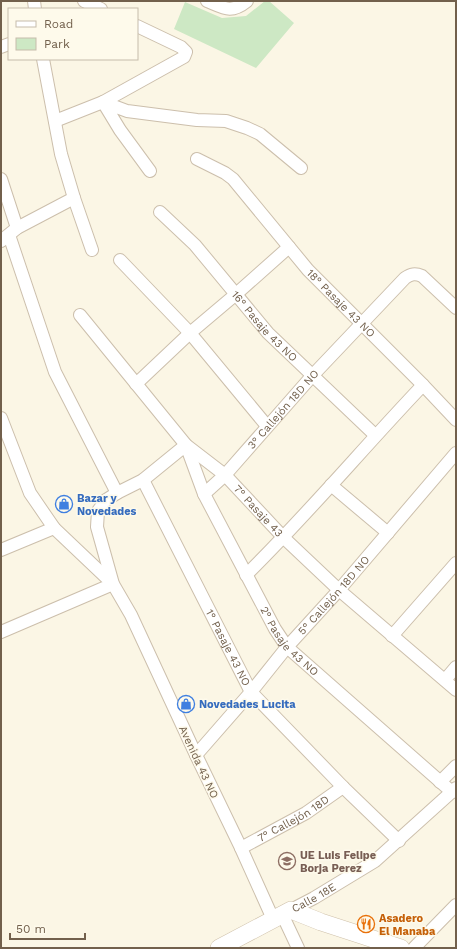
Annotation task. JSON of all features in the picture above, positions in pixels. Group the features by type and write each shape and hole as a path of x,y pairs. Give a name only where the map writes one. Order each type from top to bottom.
{"street":[{"path":"84,1 99,8"},
{"path":"207,1 226,9 236,8 247,1"},
{"path":"55,121 103,102 184,57 186,52 181,47 138,26"},
{"path":"43,60 61,154 92,250"},
{"path":"103,102 127,111 198,120 226,121 260,134 301,168"},
{"path":"103,102 120,130 150,171"},
{"name":"18° Pasaje 43 NO","path":"196,159 225,173 233,179 308,270 362,323 456,420"},
{"path":"1,179 9,235 55,372 117,493"},
{"path":"9,235 74,198"},
{"name":"16° Pasaje 43 NO","path":"160,212 195,245 268,333 375,435"},
{"path":"136,384 190,333 289,247"},
{"path":"120,260 190,333 267,426"},
{"name":"3° Callejón 18D NO","path":"204,494 225,475 312,376 410,274 416,273 422,276 456,308"},
{"name":"7° Pasaje 43","path":"80,315 186,445 225,475 284,538 339,590 456,690"},
{"path":"246,575 284,538 375,435 423,385"},
{"name":"Avenida 43 NO","path":"1,418 30,493 54,528 113,584"},
{"name":"Avenida 43 NO","path":"186,445 143,480 106,500 98,510 97,527 113,584 131,614 241,848 282,914 298,948"},
{"name":"2° Pasaje 43 NO","path":"186,445 204,494 275,629 287,647 440,782 454,790"},
{"name":"5° Callejón 18D NO","path":"196,755 251,692 287,647 339,590 456,453"},
{"name":"1° Pasaje 43 NO","path":"143,480 251,692 343,787 399,841"},
{"path":"331,485 388,533"},
{"path":"1,550 54,528"},
{"path":"392,636 456,563"},
{"path":"1,632 113,584"},
{"path":"445,680 456,667"},
{"path":"440,782 456,766"},
{"name":"7° Callejón 18D","path":"241,848 306,813 343,787"},
{"name":"Calle 18E","path":"219,948 314,898 375,861 454,790"},
{"path":"414,948 456,905"},
{"path":"282,914 321,922 401,948"}],"green space":[{"path":"265,1 269,1 294,23 256,68 174,29 185,2 222,18 246,16"}],"place":[{"name":"Bazar y Novedades","path":"64,504"},
{"name":"Novedades Lucita","path":"186,704"},
{"name":"UE Luis Felipe Borja Perez","path":"287,861"},
{"name":"Asadero El Manaba","path":"366,924"}]}
